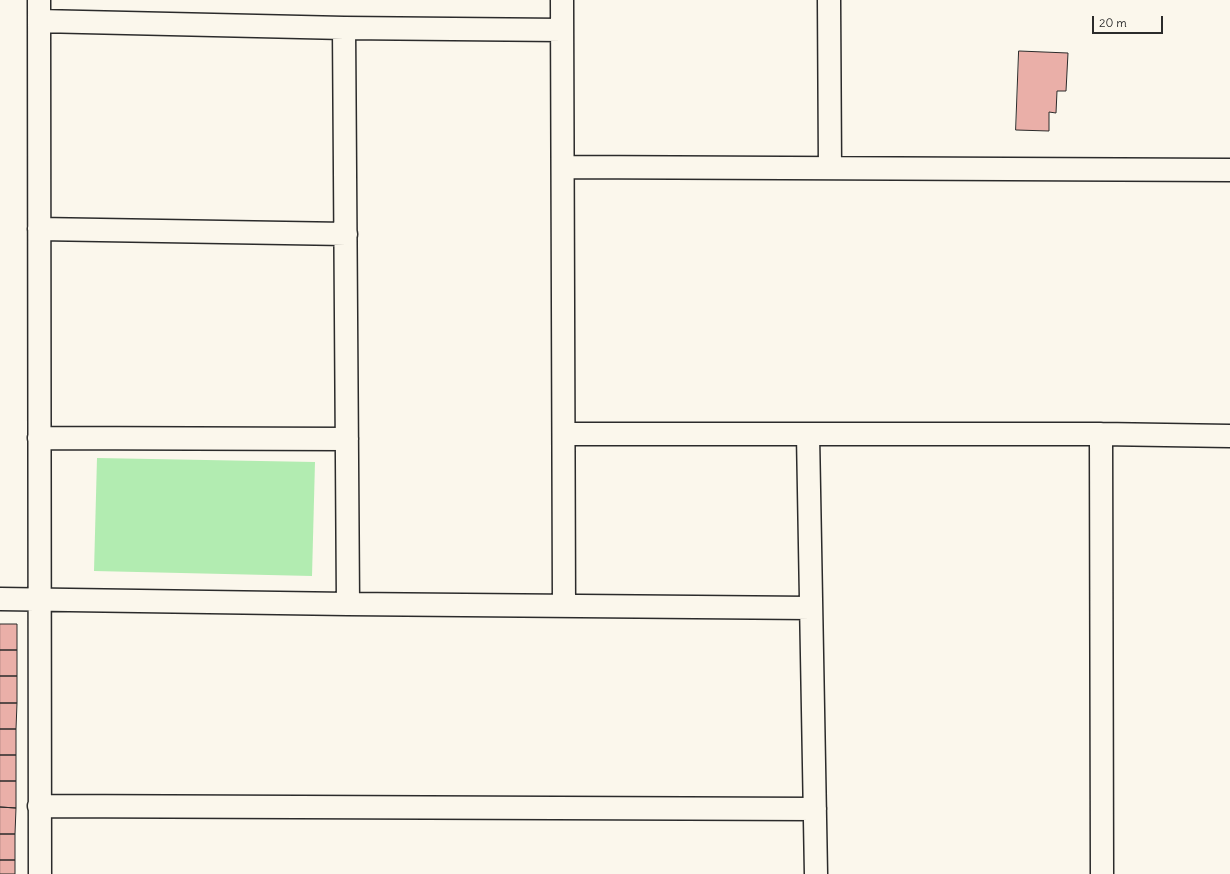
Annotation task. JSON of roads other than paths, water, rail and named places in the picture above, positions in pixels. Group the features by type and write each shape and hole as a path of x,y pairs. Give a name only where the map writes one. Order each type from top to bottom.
{"street":[{"path":"39,0 40,874"},
{"path":"562,0 564,605"},
{"path":"829,0 830,168"},
{"path":"39,22 344,28 562,30"},
{"path":"344,28 348,604"},
{"path":"562,167 1230,170"},
{"path":"39,229 346,234"},
{"path":"564,434 1101,434 1230,436"},
{"path":"1101,434 1102,874"},
{"path":"808,435 816,874"},
{"path":"39,438 347,439"},
{"path":"0,599 39,598 348,604 811,608"},
{"path":"40,806 815,809"}]}
